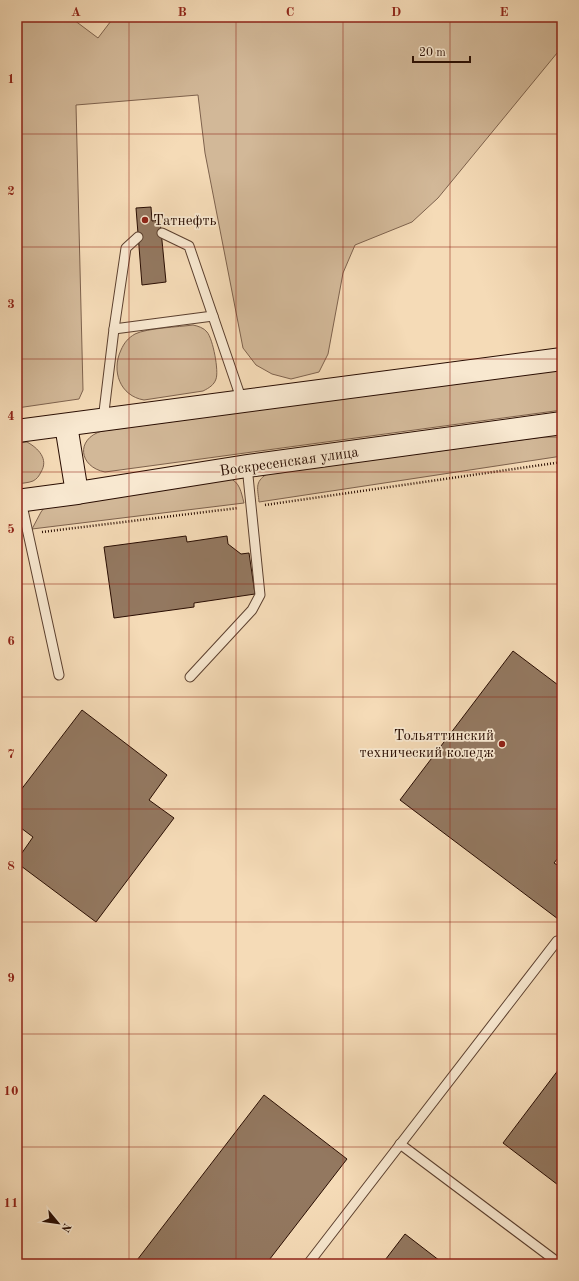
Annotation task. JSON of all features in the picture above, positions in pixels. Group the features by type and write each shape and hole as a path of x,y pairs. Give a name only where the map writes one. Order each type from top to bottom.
{"main road":[{"path":"17,431 562,359"},
{"name":"Воскресенская улица","path":"23,503 247,466 562,423"},
{"path":"66,425 77,493"}],"lane":[{"path":"162,233 189,246 242,401"},
{"path":"103,420 114,328 126,248 138,237"},
{"path":"114,328 213,316"},
{"path":"190,677 252,610 260,595 247,466"},
{"path":"17,519 23,503"},
{"path":"23,503 28,533 59,675"},
{"path":"308,1264 557,942"},
{"path":"400,1144 560,1264"}],"path":[{"path":"28,533 251,507 562,462"},
{"path":"562,858 558,862 562,865"}],"shaded area":[{"path":"17,17 70,17 98,38 114,17 562,17 562,47 438,198 412,222 355,245 343,273 328,354 319,372 291,379 272,374 256,365 243,348 205,153 198,95 76,105 83,390 79,399 17,408"},
{"path":"193,325 201,327 206,331 211,341 217,369 216,379 213,385 203,391 144,400 136,398 124,388 120,381 117,366 118,358 123,345 130,337 147,330"},
{"path":"562,369 562,410 105,472 90,465 84,453 84,446 87,440 93,435 102,431"},
{"path":"543,437 562,437 562,456 259,502 258,483 267,474"},
{"path":"27,442 35,447 41,454 44,463 39,476 34,480 17,484 17,443"},
{"path":"229,478 238,485 244,503 32,529 44,508"}],"building":[{"path":"151,207 152,221 160,220 166,282 142,285 136,208"},
{"path":"186,536 187,542 227,536 228,544 241,554 249,553 255,594 194,603 194,607 114,618 104,547"},
{"name":"Тольяттинский технический коледж","path":"513,651 562,688 562,853 554,863 562,868 562,922 400,800"},
{"path":"82,710 167,775 149,800 174,818 96,922 17,863 17,860 33,837 17,825 17,795"},
{"path":"562,1065 562,1188 503,1143"},
{"path":"264,1095 347,1159 266,1264 134,1264"},
{"path":"405,1234 444,1264 382,1264"}],"place":[{"name":"Татнефть","path":"145,220"},
{"name":"Тольяттинский технический коледж","path":"502,744"}]}
